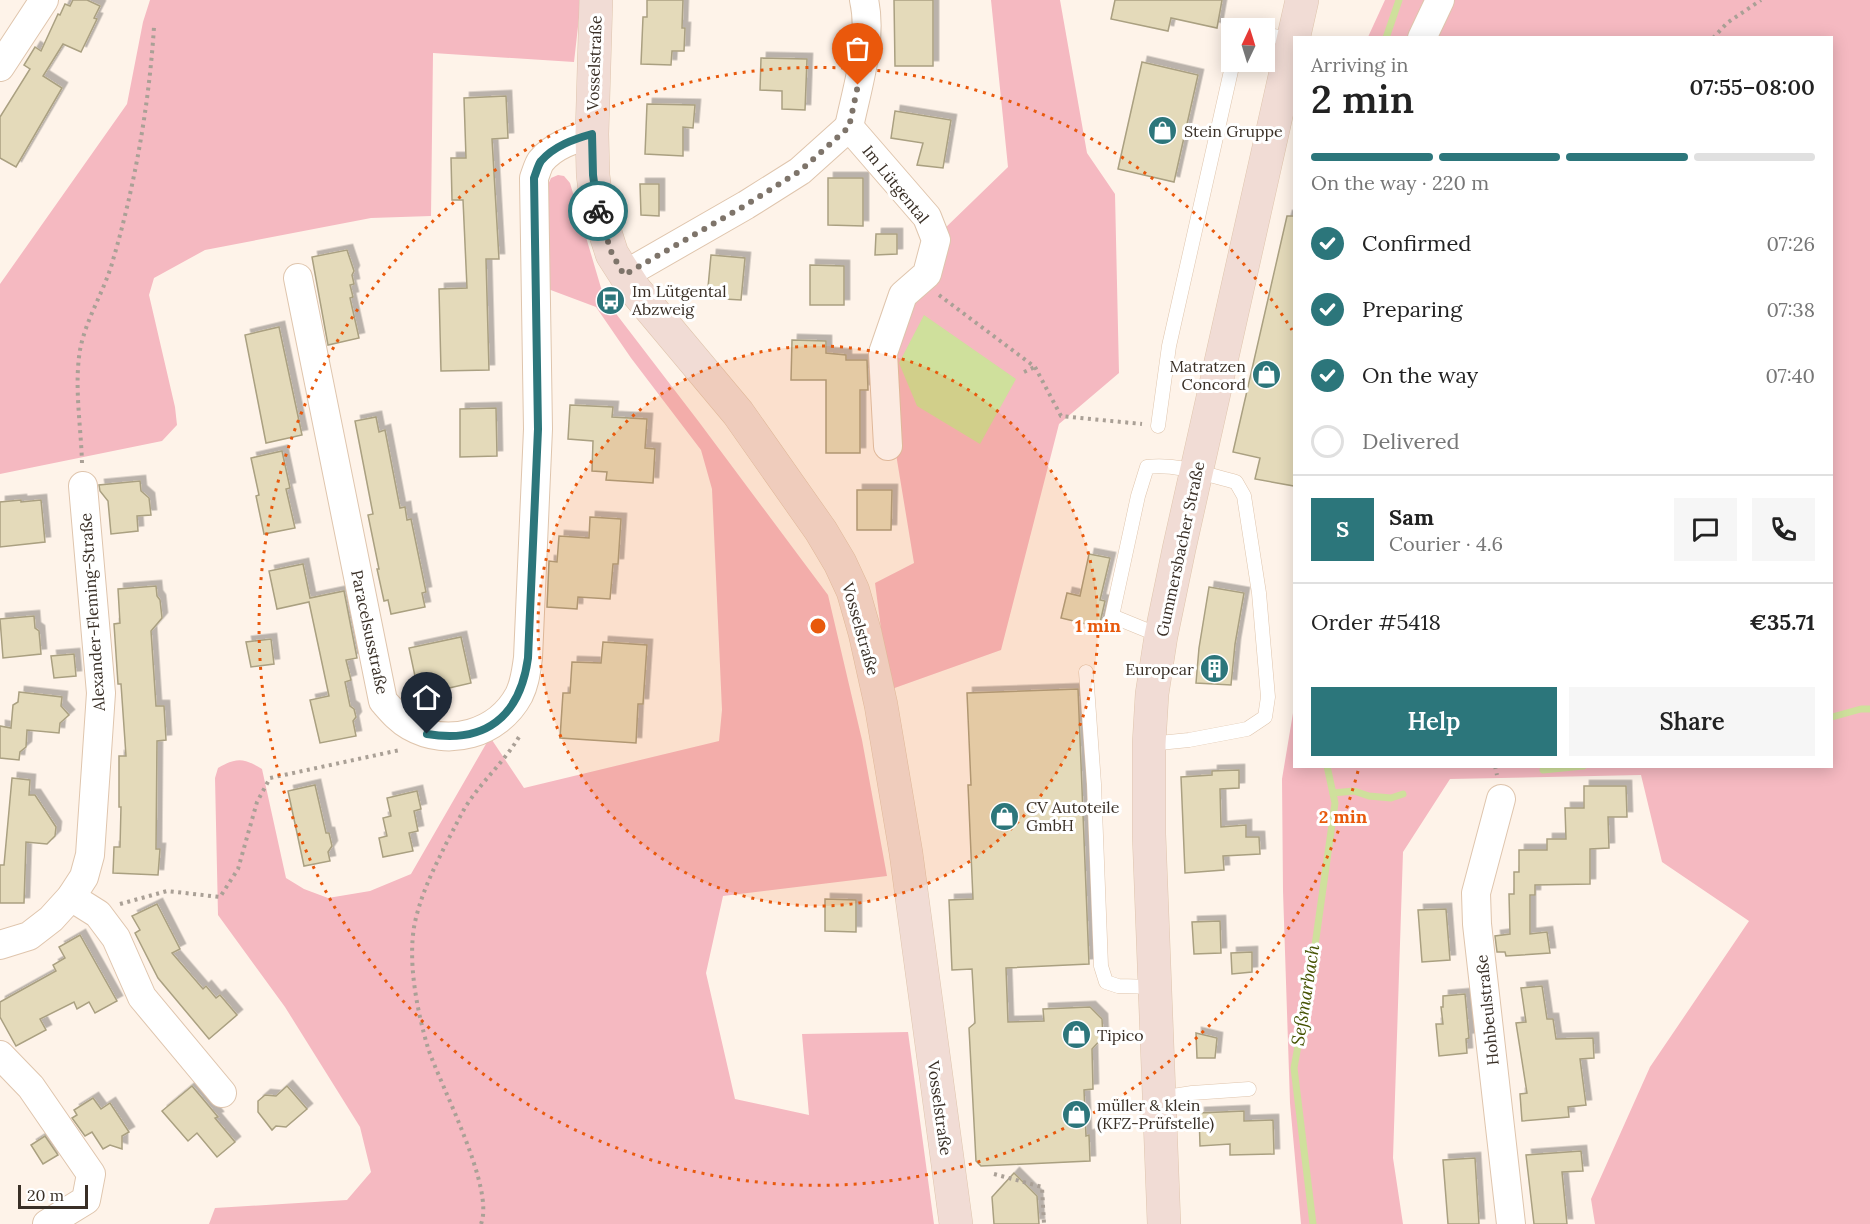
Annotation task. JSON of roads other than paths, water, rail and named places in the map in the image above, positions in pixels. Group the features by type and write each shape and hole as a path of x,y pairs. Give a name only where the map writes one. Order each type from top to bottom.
{"street":[{"path":"0,67 44,0"},
{"name":"Vosselstraße","path":"596,0 593,175 597,207 612,254 634,290 738,413 821,531 853,591 865,633 880,705 904,842 956,1224"},
{"path":"624,275 746,205 800,171 849,127 863,64 867,13 864,0"},
{"name":"Gummersbacher Straße","path":"1164,1224 1149,834 1149,744 1152,694 1161,636 1285,50 1302,0"},
{"path":"1423,36 1440,0"},
{"name":"Im Lütgental","path":"849,127 927,217 936,240 927,274 903,296 883,353 888,446"},
{"name":"Paracelsusstraße","path":"298,278 383,701 409,726 427,734 446,737 467,735 486,728 501,718 519,694 525,679 528,658 538,429 534,178 540,161 571,139 592,134"},
{"name":"Alexander-Fleming-Straße","path":"0,945 28,936 51,919 71,897 84,877 90,855 101,693 83,486"},
{"name":"Hohbeulstraße","path":"1501,799 1476,893 1477,924 1511,1224"},
{"path":"71,897 98,914 116,938 141,998 222,1093"},
{"path":"0,1055 30,1087 91,1174 86,1200 47,1224"}],"lane":[{"path":"1158,426 1169,346 1231,72"},
{"path":"1149,744 1189,740 1247,729 1265,717 1268,697 1259,593 1244,496 1236,482 1196,472 1157,466 1147,467 1138,496 1112,616 1161,636"},
{"path":"1086,672 1094,784 1101,966 1106,982 1118,986 1156,987"},
{"path":"1160,1098 1249,1089"}],"waterway":[{"name":"Seßmarbach","path":"1387,36 1399,0"},
{"path":"1833,717 1861,709 1870,709"},
{"name":"Seßmarbach","path":"1313,1224 1294,1068 1311,974 1335,803 1327,768"},
{"path":"1543,770 1563,768"},
{"path":"1333,793 1354,791 1369,796 1391,798 1403,794"}],"place":[{"name":"Stein Gruppe","path":"1163,131"},
{"name":"Im Lütgental Abzweig","path":"611,300"},
{"name":"Matratzen Concord","path":"1267,375"},
{"name":"Europcar","path":"1215,669"},
{"name":"CV Autoteile GmbH","path":"1005,816"},
{"name":"Tipico","path":"1076,1035"},
{"name":"müller & klein (KFZ-Prüfstelle)","path":"1076,1114"}]}
